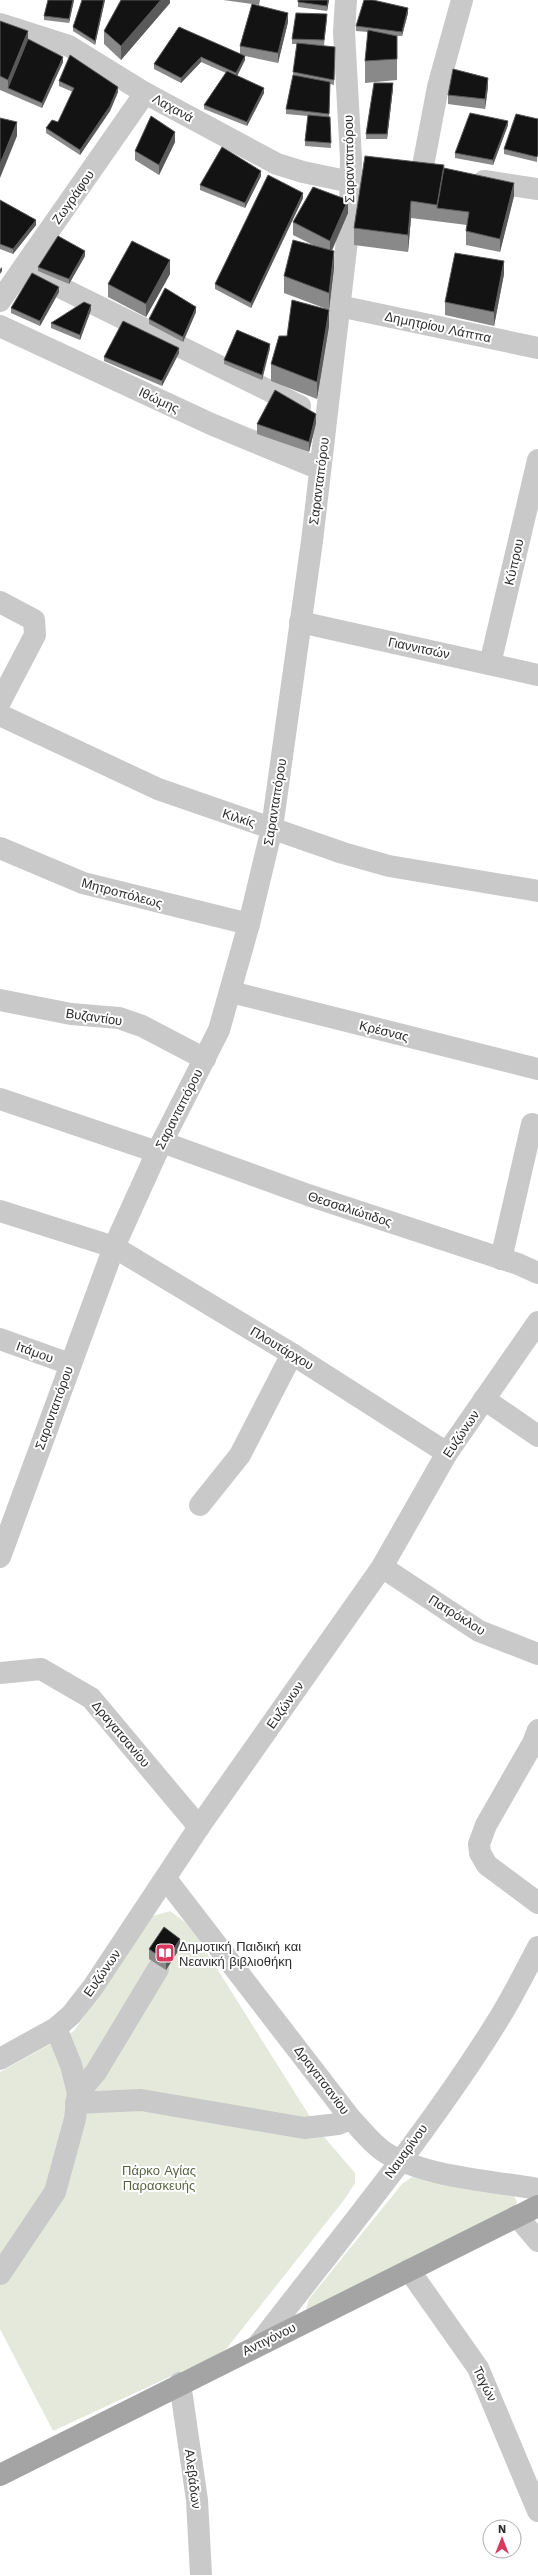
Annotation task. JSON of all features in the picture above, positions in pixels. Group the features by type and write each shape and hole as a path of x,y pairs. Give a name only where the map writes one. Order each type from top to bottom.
{"main road":[{"name":"Αντιγόνου","path":"0,2475 180,2383 538,2206"}],"street":[{"name":"Σαρανταπόρου","path":"0,1557 114,1247 160,1147 219,1030 249,924 272,828 320,469 350,215 351,159 344,32 346,0"},
{"path":"422,171 438,87 462,0"},
{"name":"Λαχανά","path":"0,24 70,46 145,93 277,164 303,172 351,182"},
{"name":"Ζωγράφου","path":"0,301 145,93"},
{"path":"351,159 375,163"},
{"path":"398,167 538,189"},
{"path":"23,269 326,419"},
{"name":"Δημητρίου Λάππα","path":"339,306 538,348"},
{"name":"Ιθώμης","path":"0,326 211,424 320,469"},
{"name":"Κύπρου","path":"490,664 533,498 538,460"},
{"path":"0,602 34,620 36,627 35,635 0,702"},
{"name":"Γιαννιτσών","path":"300,622 538,675"},
{"name":"Κιλκίς","path":"0,715 158,789 272,828 389,866 538,890"},
{"name":"Μητροπόλεως","path":"0,848 83,883 249,924"},
{"name":"Κρέσνας","path":"231,992 538,1070"},
{"name":"Βυζαντίου","path":"0,1000 71,1014 119,1018 142,1026 205,1059"},
{"name":"Θεσσαλιώτιδος","path":"0,1099 160,1147 501,1259 538,1273"},
{"path":"501,1259 532,1124"},
{"name":"Πλουτάρχου","path":"0,1211 114,1247 292,1354 447,1453"},
{"name":"Ευζώνων","path":"0,2059 56,2028 71,2015 93,1987 166,1879 199,1827 382,1567 447,1453 538,1322"},
{"name":"Ιτάμου","path":"0,1339 70,1364"},
{"path":"200,1505 240,1456 292,1354"},
{"path":"484,1399 538,1436"},
{"name":"Πατρόκλου","path":"382,1567 479,1631 538,1654"},
{"name":"Δραγατσανίου","path":"0,1673 41,1669 91,1698 199,1827"},
{"path":"538,1730 533,1743 486,1825 479,1844 480,1853 487,1865 538,1903"},
{"name":"Δραγατσανίου","path":"166,1879 351,2119 385,2152 400,2161 432,2171 538,2189"},
{"name":"Ναυαρίνου","path":"258,2345 400,2161 501,2016 538,1948"},
{"path":"77,2098 96,2072 158,1969"},
{"path":"0,2274 55,2192 67,2153 77,2098 71,2065 56,2028"},
{"path":"77,2098 141,2100 304,2128 338,2124 351,2119"},
{"path":"517,2216 538,2241"},
{"name":"Ταγών","path":"409,2270 478,2368 538,2511"},
{"name":"Αλεβάδων","path":"180,2383 197,2500 201,2575"}],"green space":[{"name":"Πάρκο Αγίας Παρασκευής","path":"170,1911 185,1922 199,1940 319,2131 355,2173 355,2183 344,2200 227,2348 219,2354 53,2431 0,2329 0,2072 74,2031 153,1916"},
{"path":"412,2177 503,2189 514,2196 517,2202 515,2207 308,2310 306,2309 309,2299 402,2184"}],"building":[{"path":"48,0 73,0 69,19 44,16"},
{"path":"82,0 104,0 95,41 73,27"},
{"path":"121,0 161,0 121,46 104,31"},
{"path":"298,0 328,0 327,6 298,2"},
{"path":"364,0 373,0 408,8 402,32 356,26"},
{"path":"252,4 288,13 278,53 240,46"},
{"path":"296,13 327,14 324,40 292,39"},
{"path":"0,21 28,31 8,80 0,76"},
{"path":"179,27 245,56 236,73 201,57 181,78 154,64"},
{"path":"368,30 397,36 397,59 365,61"},
{"path":"28,39 63,57 42,103 8,88"},
{"path":"297,43 335,47 334,80 293,72"},
{"path":"70,55 118,87 110,106 80,150 46,128 52,120 58,122 74,88 59,81"},
{"path":"453,69 488,78 485,99 448,95"},
{"path":"227,71 264,88 247,122 204,105"},
{"path":"293,75 330,82 329,114 286,109"},
{"path":"374,83 393,83 387,134 366,134"},
{"path":"470,113 508,121 493,160 455,153"},
{"path":"516,114 538,119 537,157 504,149"},
{"path":"308,115 330,117 331,143 305,141"},
{"path":"151,116 175,132 159,165 135,151"},
{"path":"0,118 17,122 0,164"},
{"path":"222,147 261,171 245,203 200,185"},
{"path":"365,156 444,165 437,205 411,201 408,235 354,228"},
{"path":"444,168 514,183 500,239 466,231 469,212 437,208"},
{"path":"268,175 303,193 251,303 215,284"},
{"path":"313,187 348,200 330,241 293,222"},
{"path":"0,200 36,220 13,249 0,244"},
{"path":"58,236 85,251 69,279 38,267"},
{"path":"293,240 334,251 329,293 284,276"},
{"path":"132,241 170,260 146,304 108,284"},
{"path":"455,253 504,261 494,312 445,302"},
{"path":"32,273 59,287 40,321 11,308"},
{"path":"165,288 196,307 183,337 149,319"},
{"path":"292,300 329,310 317,382 271,364 279,336 287,336"},
{"path":"84,302 91,305 80,335 51,323"},
{"path":"123,321 179,348 162,381 104,357"},
{"path":"237,330 270,344 262,375 224,360"},
{"path":"275,390 316,414 309,442 257,424"},
{"path":"164,1927 180,1939 166,1961 149,1949"}],"place":[{"name":"Δημοτική Παιδική και Νεανική βιβλιοθήκη","path":"165,1953"}]}
